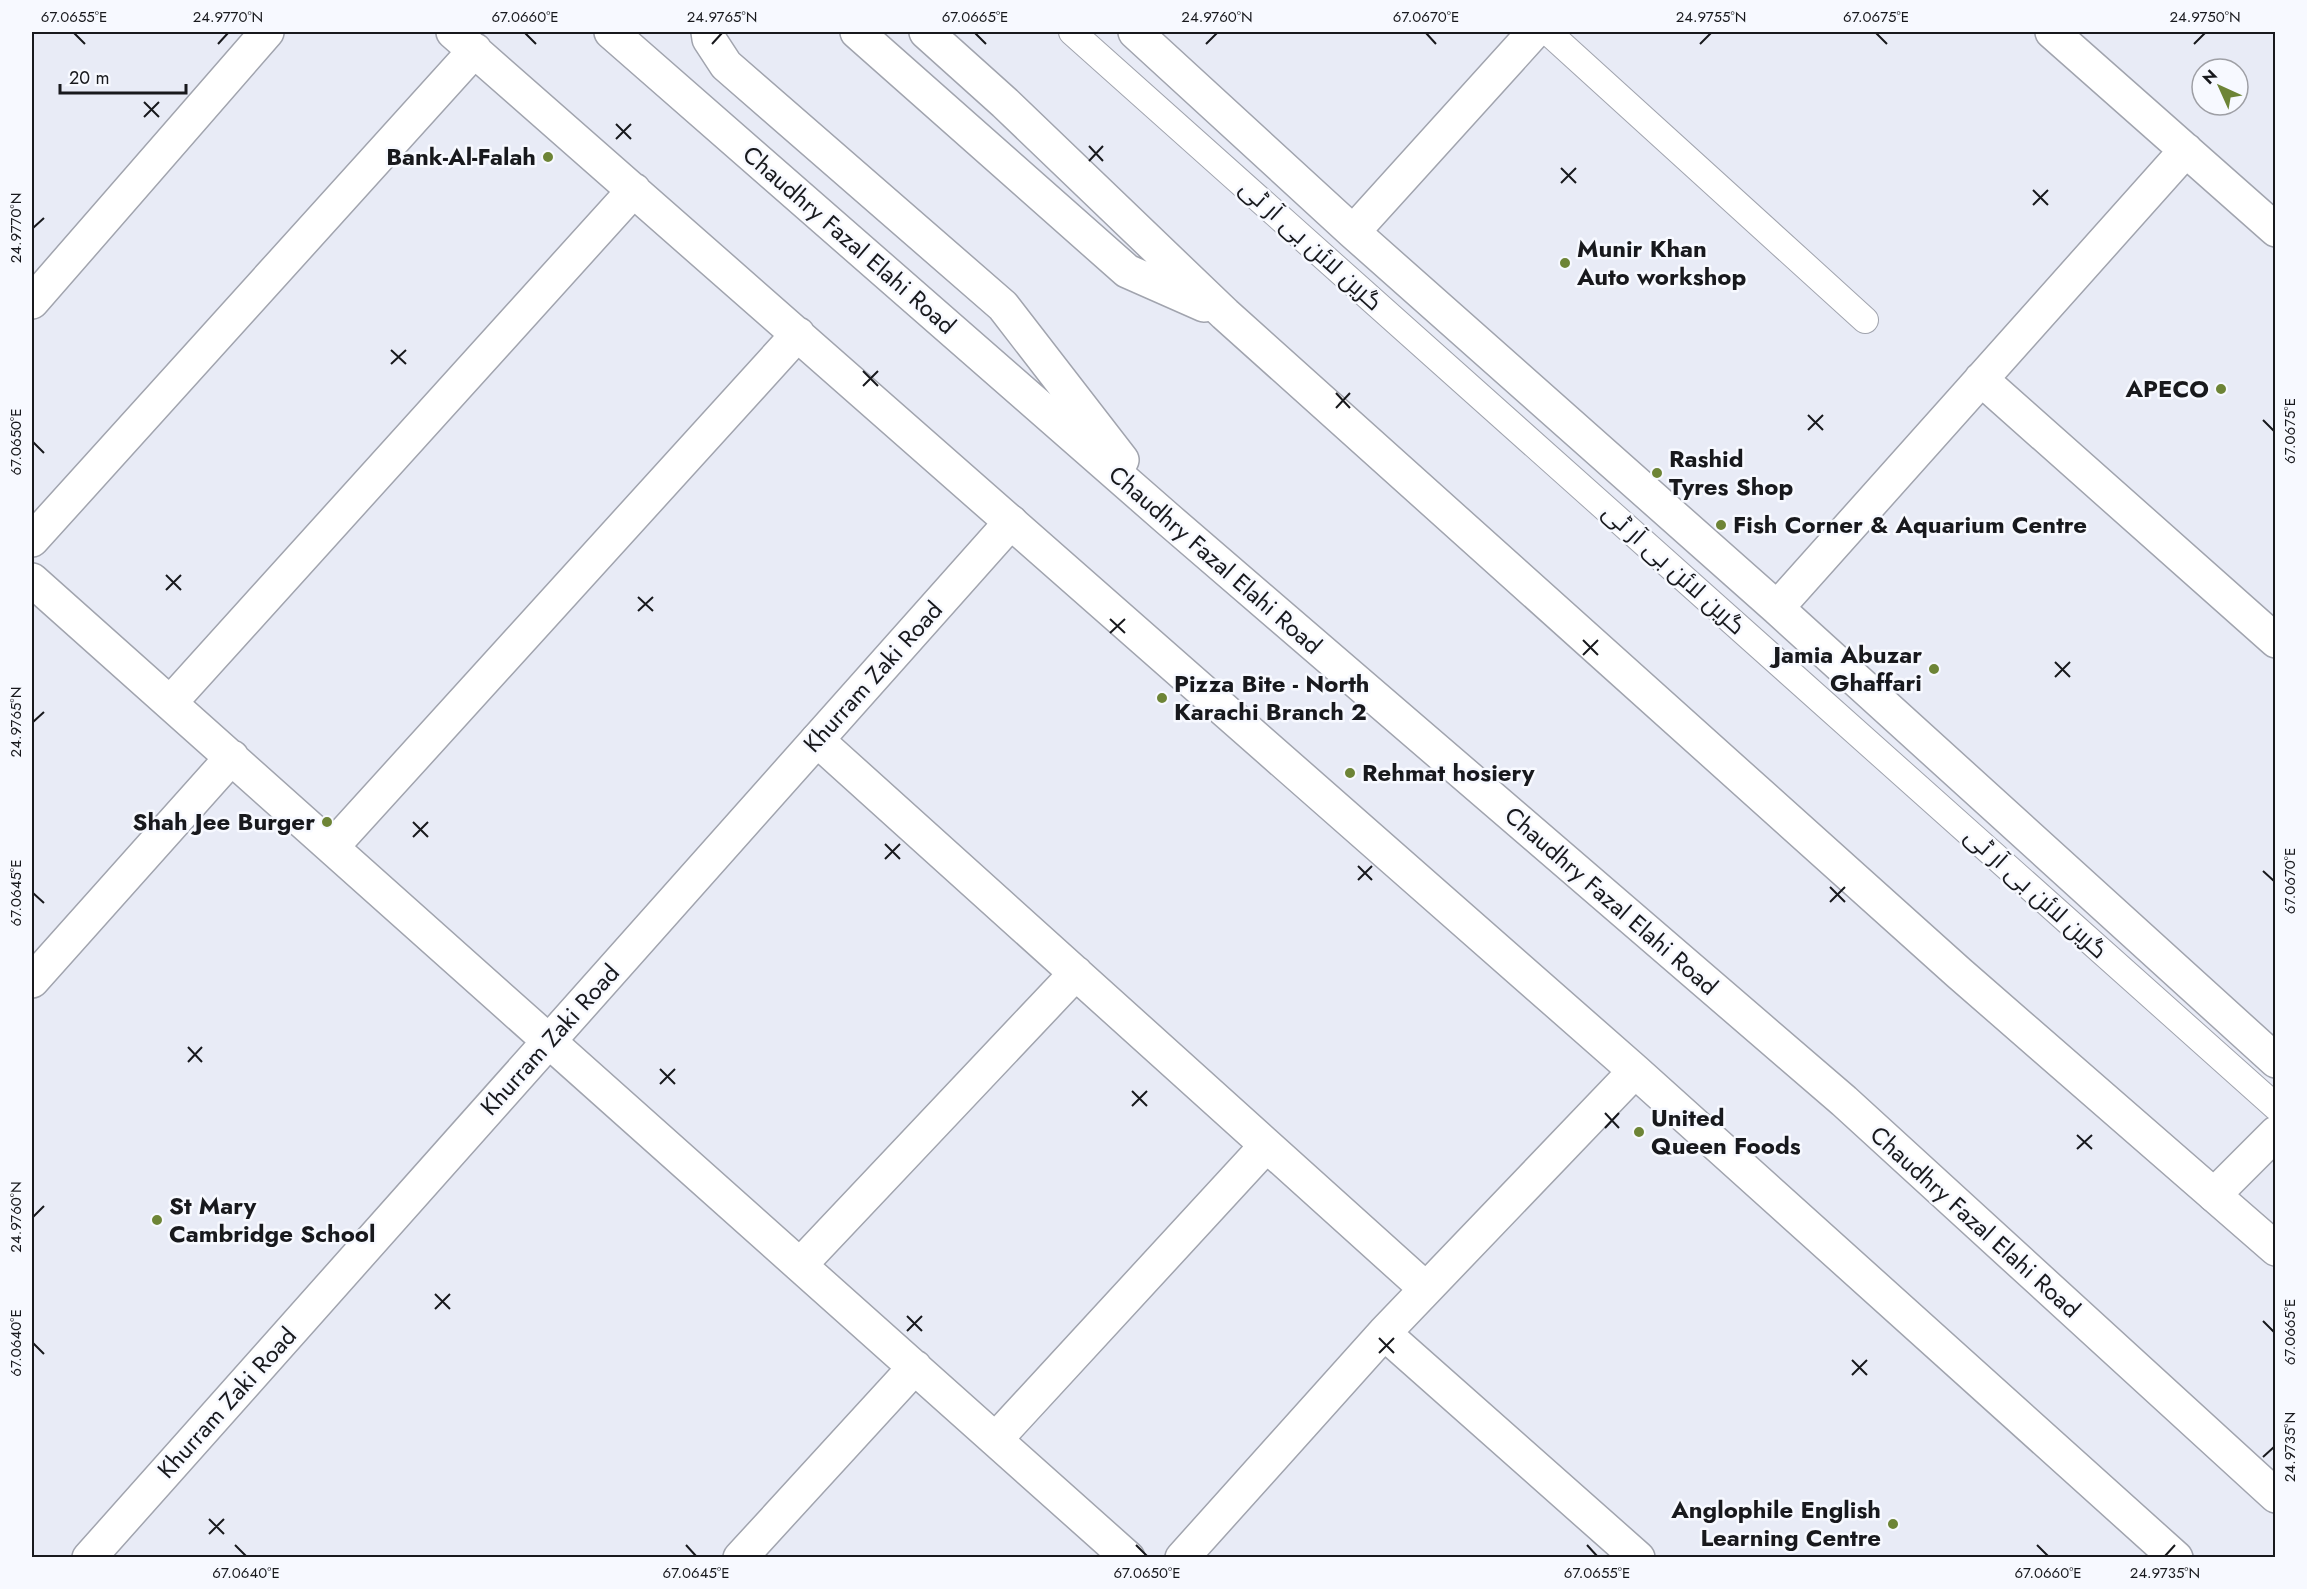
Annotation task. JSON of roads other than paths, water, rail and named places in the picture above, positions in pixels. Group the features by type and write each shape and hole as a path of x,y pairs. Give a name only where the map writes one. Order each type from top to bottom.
{"street":[{"path":"32,302 267,32"},
{"name":"Chaudhry Fazal Elahi Road","path":"611,32 1169,520 1844,1101 2276,1496"},
{"path":"708,32 709,39 726,65 1003,306 1169,520"},
{"path":"857,32 1127,271 1226,314"},
{"path":"926,32 1005,103 1226,314 1959,973 2276,1249"},
{"path":"1135,32 1353,232 1777,608 2276,1061"},
{"path":"1353,232 1534,32"},
{"path":"2052,32 2276,230"},
{"path":"32,540 464,41 1635,1071 2176,1557"},
{"path":"1777,608 2186,150"},
{"path":"170,703 634,190"},
{"path":"332,847 798,333"},
{"path":"1981,379 2276,641"},
{"name":"Khurram Zaki Road","path":"89,1557 1011,522"},
{"path":"32,580 1128,1557"},
{"path":"817,740 1426,1289"},
{"path":"32,981 232,757"},
{"path":"800,1265 1076,973"},
{"path":"1182,1557 1384,1334 1635,1071"},
{"path":"2214,1195 2276,1133"},
{"path":"996,1440 1266,1146"},
{"path":"1384,1334 1638,1557"},
{"path":"740,1557 915,1367"}],"lane":[{"name":"گرین لائن بی آر ٹی","path":"1072,32 2276,1107"},
{"path":"1548,32 1865,320"}],"place":[{"name":"Bank-Al-Falah","path":"548,157"},
{"name":"Munir Khan Auto workshop","path":"1565,263"},
{"name":"APECO","path":"2221,389"},
{"name":"Rashid Tyres Shop","path":"1657,473"},
{"name":"Fish Corner & Aquarium Centre","path":"1721,525"},
{"name":"Jamia Abuzar Ghaffari","path":"1934,669"},
{"name":"Pizza Bite - North Karachi Branch 2","path":"1162,698"},
{"name":"Rehmat hosiery","path":"1350,773"},
{"name":"Shah Jee Burger","path":"327,822"},
{"name":"United Queen Foods","path":"1639,1132"},
{"name":"St Mary Cambridge School","path":"157,1220"},
{"name":"Anglophile English Learning Centre","path":"1893,1524"}]}
